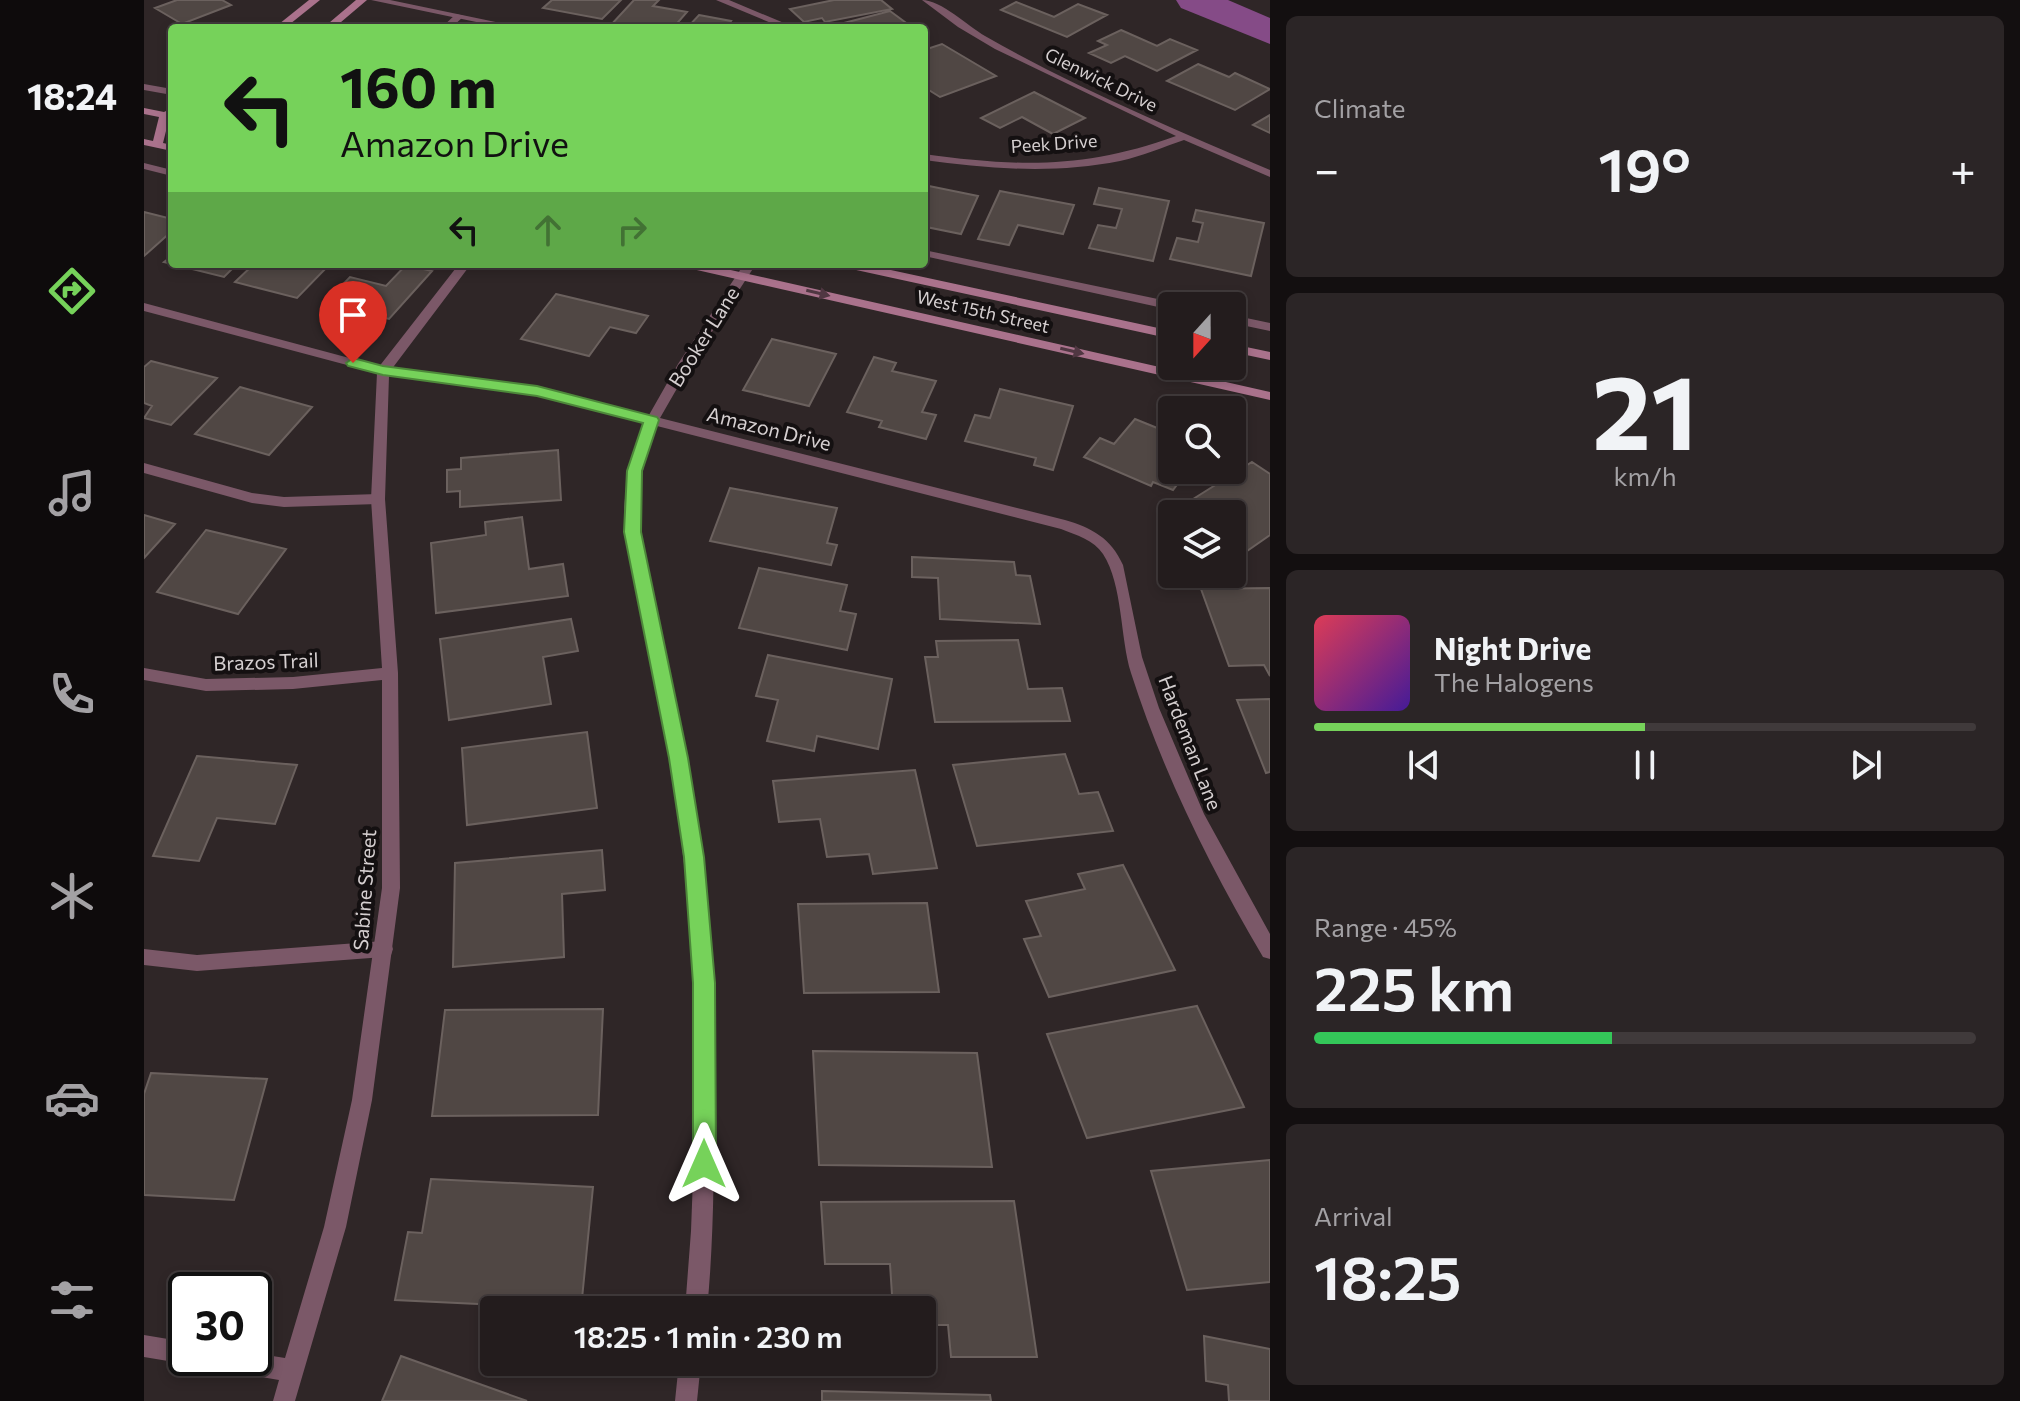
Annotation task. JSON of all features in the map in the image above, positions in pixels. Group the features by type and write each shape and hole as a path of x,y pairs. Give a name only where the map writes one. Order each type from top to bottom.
{"main road":[{"path":"284,24 315,0"},
{"path":"333,24 362,0"},
{"path":"144,111 168,115"},
{"path":"157,145 168,120"},
{"path":"157,145 168,141"},
{"path":"144,142 168,147"},
{"name":"West 15th Street","path":"865,268 1158,332"},
{"name":"West 15th Street","path":"746,270 1270,396"},
{"path":"1246,351 1270,356"}],"street":[{"path":"376,0 499,24"},
{"path":"721,0 781,24"},
{"name":"Glenwick Drive","path":"927,0 950,19 991,44 1184,137 1270,174"},
{"path":"450,24 459,16"},
{"path":"144,87 168,91"},
{"name":"Peek Drive","path":"928,158 985,166 1034,166 1094,161 1149,151 1184,137"},
{"path":"144,166 168,172"},
{"path":"928,254 1158,303"},
{"path":"383,371 462,268"},
{"name":"Booker Lane","path":"697,1296 703,1220 704,983 687,806 633,532 635,471 651,420 746,270"},
{"name":"Amazon Drive","path":"144,307 383,371 537,391 1065,525 1100,541"},
{"path":"1246,322 1270,327"},
{"name":"Sabine Street","path":"284,1401 335,1227 362,1100 391,888 390,673 378,499 383,371"},
{"path":"144,468 238,494 284,502 378,499"},
{"name":"Hardeman Lane","path":"1100,541 1115,563 1132,653 1171,762 1206,841 1270,951"},
{"name":"Brazos Trail","path":"144,674 206,685 293,683 390,673"},
{"path":"144,957 197,963 384,949"},
{"path":"144,1346 168,1350"},
{"path":"272,1368 293,1371"},
{"path":"686,1401 689,1376"}],"building":[{"path":"177,0 222,0 231,5 182,24 155,8"},
{"path":"552,0 621,0 602,19 543,8"},
{"path":"634,0 659,0 653,6 687,12 676,24 612,24"},
{"path":"834,0 881,0 892,9 825,22 822,18 804,22 790,9"},
{"path":"1016,2 1054,17 1078,4 1107,15 1067,37 1001,10"},
{"path":"890,11 908,24 845,24"},
{"path":"699,15 731,21 728,24 691,24"},
{"path":"1121,30 1157,46 1170,39 1197,50 1157,71 1125,56 1111,63 1089,53 1107,45 1098,41"},
{"path":"942,44 996,76 940,97 928,90 928,49"},
{"path":"1198,64 1229,77 1235,73 1270,89 1235,110 1167,81"},
{"path":"1034,92 1085,118 1053,134 1022,117 1000,128 981,118"},
{"path":"1270,115 1270,133 1253,125"},
{"path":"928,186 978,196 961,234 928,227"},
{"path":"1099,188 1169,201 1153,261 1089,248 1098,225 1116,228 1122,209 1094,204"},
{"path":"1000,191 1074,205 1063,234 1018,225 1009,245 978,239"},
{"path":"1196,210 1264,223 1251,276 1170,259 1177,238 1198,242 1203,223 1193,221"},
{"path":"144,212 168,218 168,235 144,256"},
{"path":"188,268 233,268 224,277"},
{"path":"250,268 326,268 297,298 235,282"},
{"path":"403,268 432,271 389,319 325,303 350,277 386,286"},
{"path":"556,294 648,316 636,333 610,327 589,356 521,339"},
{"path":"772,339 836,354 809,406 743,390"},
{"path":"874,357 896,363 892,371 936,381 922,412 936,415 926,439 879,427 882,421 847,412"},
{"path":"151,361 217,378 171,425 144,418 152,406 144,403 144,367"},
{"path":"240,387 312,407 269,455 195,434"},
{"path":"1000,389 1073,406 1053,470 1034,465 1036,458 965,441 975,415 990,418"},
{"path":"1135,419 1158,428 1158,484 1153,482 1151,486 1084,457 1100,438 1114,444"},
{"path":"558,450 561,500 460,507 460,491 447,492 447,470 461,469 461,458"},
{"path":"1252,462 1270,474 1270,535 1247,551 1246,500 1192,500 1217,484 1246,484 1246,466"},
{"path":"1158,484 1178,484 1173,490"},
{"path":"730,488 837,508 827,543 837,545 831,565 710,541"},
{"path":"144,515 175,524 144,558"},
{"path":"522,517 529,569 563,564 568,596 436,613 431,543 486,535 485,522"},
{"path":"206,530 286,549 238,614 157,592"},
{"path":"912,557 1014,562 1016,575 1030,576 1040,624 940,619 938,578 912,577"},
{"path":"759,568 847,585 840,611 856,614 847,650 739,628"},
{"path":"1270,588 1270,676 1264,665 1229,666 1201,589"},
{"path":"571,619 578,651 543,657 551,704 449,720 440,639"},
{"path":"1018,640 1028,689 1062,688 1070,721 935,722 925,657 938,657 936,641"},
{"path":"768,655 892,679 878,749 817,736 814,751 767,741 778,700 756,696"},
{"path":"1270,699 1270,772 1266,773 1237,700"},
{"path":"587,732 597,808 467,825 462,748"},
{"path":"1065,754 1079,794 1098,792 1113,831 977,846 953,765"},
{"path":"197,756 297,765 275,824 217,818 199,861 153,856"},
{"path":"915,770 937,868 873,874 869,854 827,857 820,819 779,822 773,781"},
{"path":"602,850 605,890 562,894 564,957 453,967 455,863"},
{"path":"1123,865 1175,970 1049,997 1024,939 1041,936 1026,901 1085,889 1078,874"},
{"path":"927,903 939,992 804,993 798,904"},
{"path":"1197,1006 1244,1107 1087,1138 1047,1034"},
{"path":"603,1009 598,1115 432,1116 445,1010"},
{"path":"813,1051 977,1053 992,1167 819,1165"},
{"path":"151,1073 267,1079 234,1200 144,1195 144,1094"},
{"path":"1270,1160 1270,1282 1187,1290 1151,1171"},
{"path":"431,1179 593,1187 582,1296 480,1296 480,1304 395,1300 408,1232 422,1233"},
{"path":"1014,1201 1037,1357 951,1357 948,1325 936,1325 936,1296 892,1296 890,1264 825,1264 821,1202"},
{"path":"1204,1336 1270,1349 1270,1401 1229,1401 1228,1385 1206,1381"},
{"path":"401,1356 527,1401 382,1401"},
{"path":"822,1391 990,1395 991,1401 822,1401"}],"waterway":[{"path":"1195,0 1270,32"}],"route":[{"path":"353,363 383,371 537,391 651,420 639,452 632,488 633,532 679,758 694,857 704,983 704,1164"}]}
